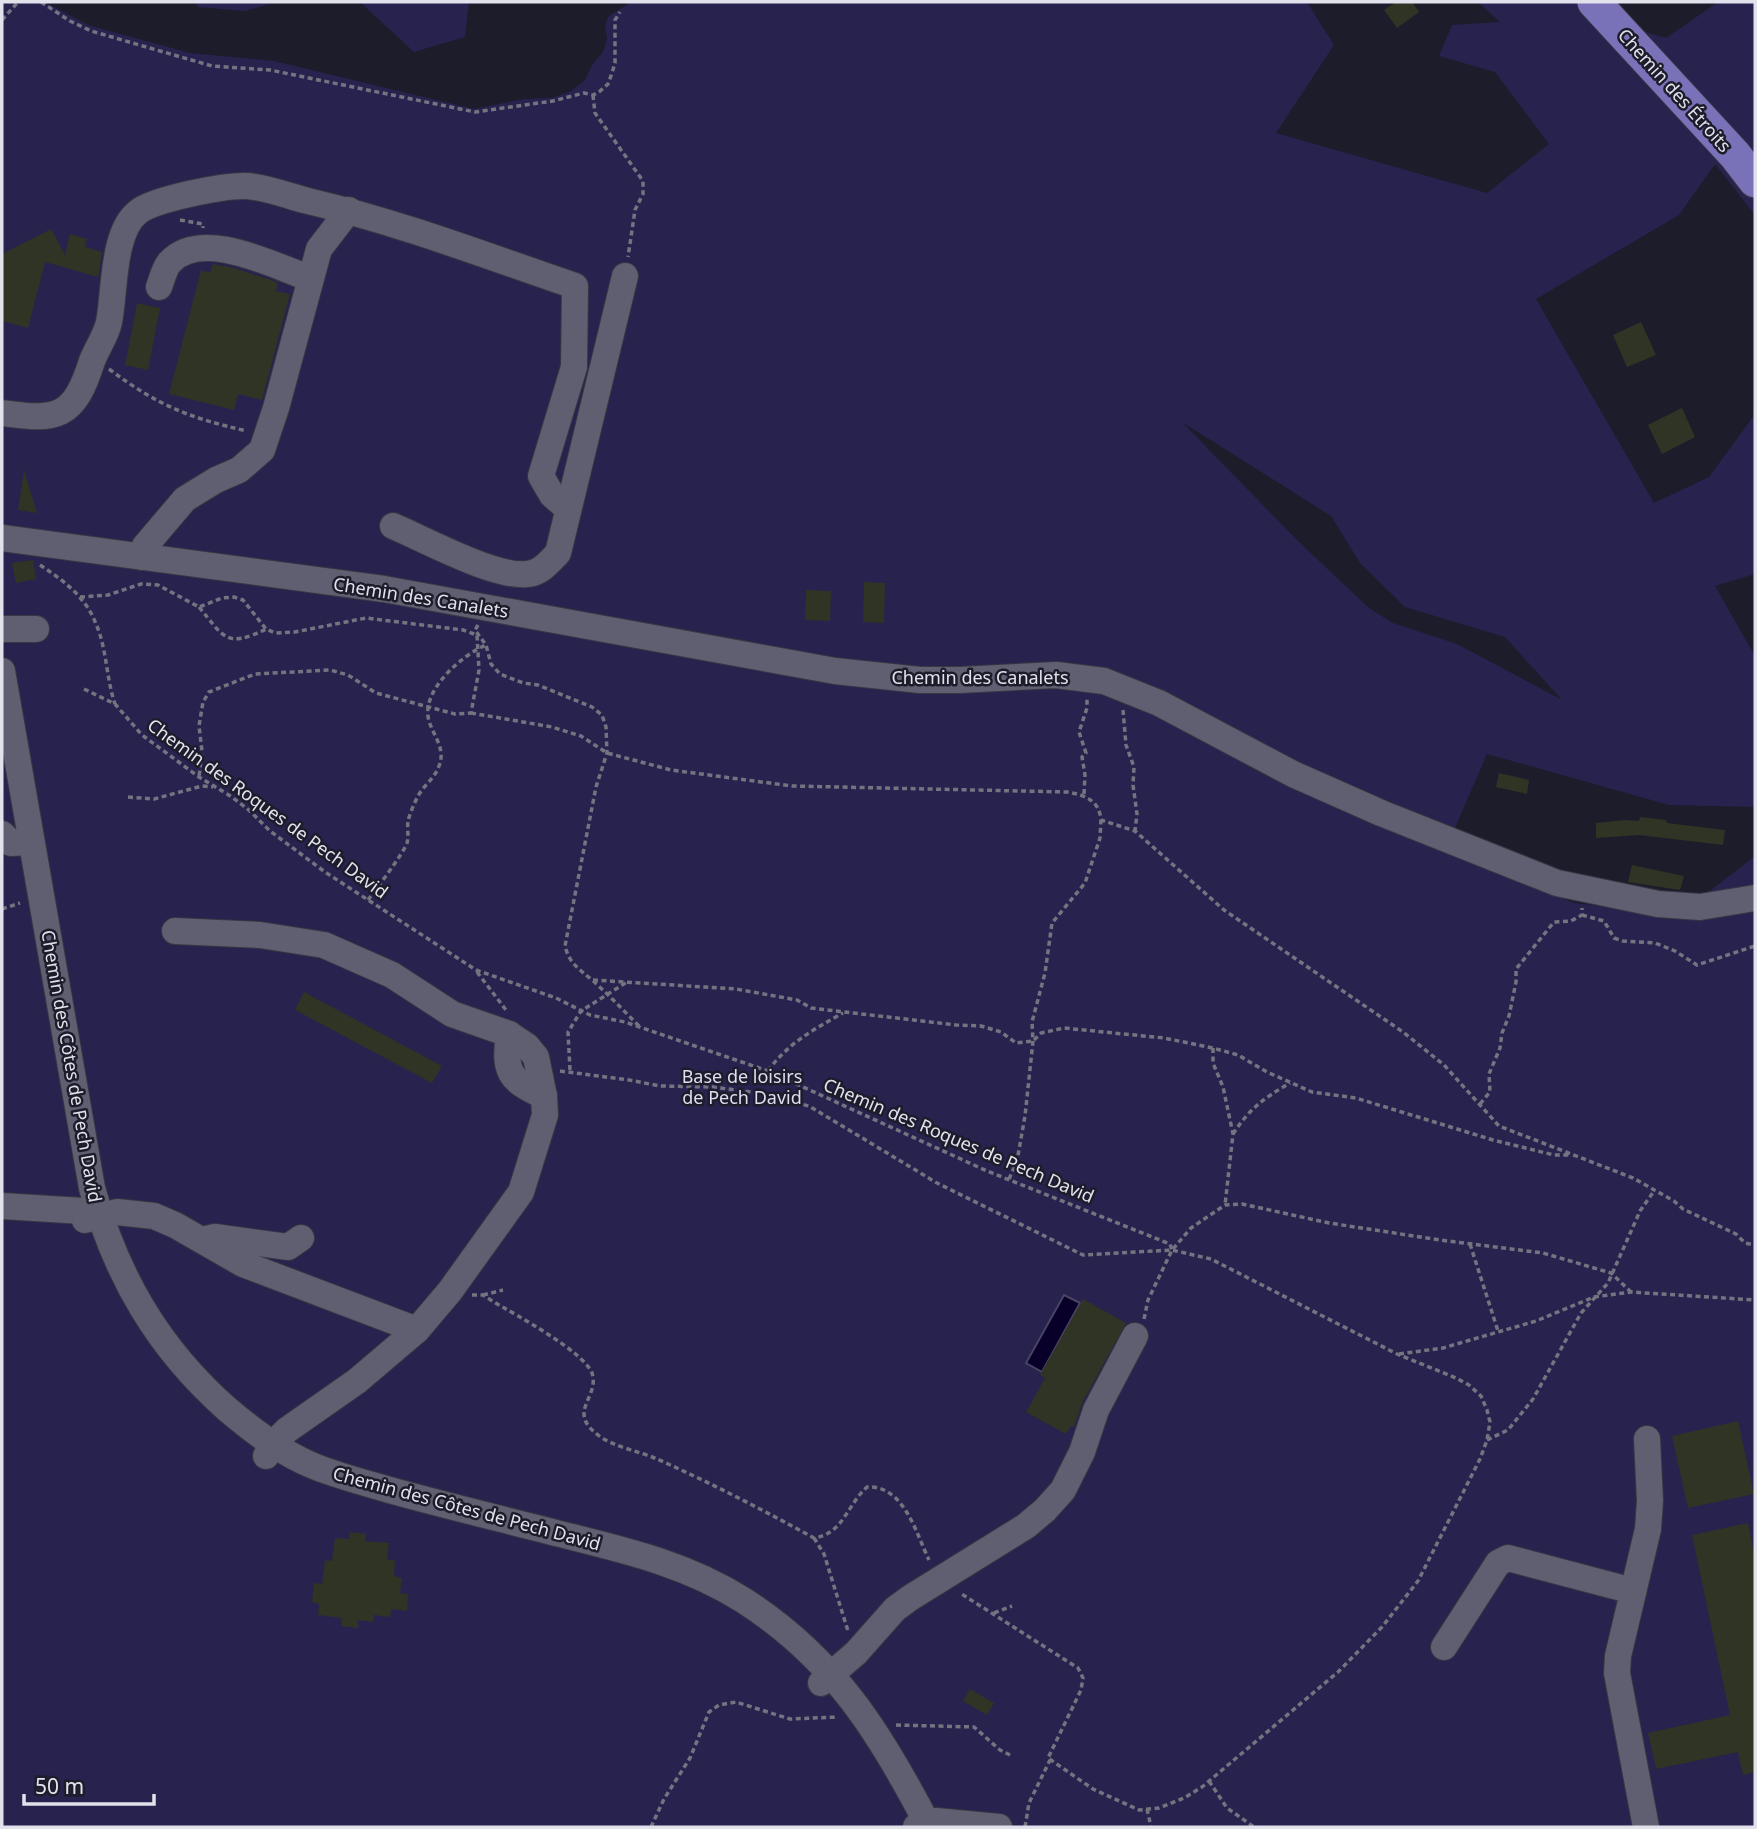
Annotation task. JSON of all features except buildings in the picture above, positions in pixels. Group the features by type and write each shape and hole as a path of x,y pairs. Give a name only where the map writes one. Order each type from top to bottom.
{"main road":[{"name":"Chemin des Étroits","path":"1594,2 1735,155 1755,181"}],"street":[{"path":"2,413 32,417 52,416 64,411 76,399 108,324 125,229 138,212 167,200 246,186 349,210 575,286 574,367 541,476 552,495 567,508"},
{"path":"142,557 145,546 185,499 216,480 239,471 262,450 319,249 349,210"},
{"path":"159,288 169,263 191,248 223,248 309,278"},
{"path":"393,526 492,569 529,574 543,568 558,552 625,276"},
{"name":"Chemin des Canalets","path":"2,538 384,589 878,677 960,680 1056,675 1085,677 1125,688 1293,774 1381,813 1557,883 1586,902 1700,907 1755,898"},
{"path":"2,629 36,629"},
{"name":"Chemin des Côtes de Pech David","path":"2,671 16,839"},
{"name":"Chemin des Côtes de Pech David","path":"2,761 75,1181 91,1214 99,1260 112,1288 160,1364 191,1400 310,1479 347,1493 660,1575 700,1592 744,1616 826,1678 874,1730 920,1826"},
{"path":"175,931 260,935 324,945 391,975 452,1014 509,1034 527,1046 536,1057 542,1084 545,1115 521,1192 450,1291 416,1330 357,1381 269,1450"},
{"path":"2,1206 91,1214 154,1216 243,1264 416,1330"},
{"path":"201,1240 215,1237 288,1247 302,1238"},
{"path":"826,1678 856,1654 895,1609 1045,1510 1063,1490 1082,1452 1096,1410 1135,1336"},
{"path":"1646,1827 1617,1673 1618,1656 1648,1528 1650,1501 1647,1439"},
{"path":"1444,1647 1498,1563 1508,1558 1633,1591"},
{"name":"Chemin des Côtes de Pech David","path":"826,1678 920,1826"},
{"path":"920,1826 958,1821 999,1827"}],"path":[{"path":"2,20 18,2"},
{"path":"41,2 91,31 212,66 270,70 475,112 584,93 593,95 611,79 615,63 615,20 620,12"},
{"path":"593,95 595,113 643,181 643,194 635,210 625,276"},
{"path":"174,218 203,224 203,229 179,237 191,248"},
{"path":"94,357 162,405 205,421 266,436"},
{"path":"33,558 80,597 97,624 115,704"},
{"path":"80,597 108,595 141,584 158,586 199,607 227,638 238,640 266,629"},
{"path":"199,607 222,598 234,597 243,600 266,629 275,633 295,632 366,618 463,630 477,635 485,645 491,664 500,674 523,683 538,685 592,707 602,715 606,727 607,753 596,787 565,946 571,962 642,1028"},
{"path":"471,713 479,670 479,648 475,630 484,607"},
{"path":"368,900 407,843 408,820 420,792 432,780 440,765 442,752 428,719 428,707 439,682 468,653 485,645"},
{"path":"199,777 202,751 199,726 203,702 209,692 255,674 330,670 348,675 376,692 455,714 471,713 552,727 582,736 607,753 671,770 792,786 1068,792 1084,795 1095,803 1101,820 1100,838 1085,883 1052,923 1045,973 1032,1022 1034,1041 1019,1149 1009,1179"},
{"path":"1084,795 1082,757 1086,752 1079,732 1087,708 1085,677"},
{"path":"1125,688 1122,713 1126,745 1133,767 1137,814 1135,831"},
{"name":"Chemin des Roques de Pech David","path":"84,689 115,704 142,735 250,811 270,831 325,872 475,970 556,998 590,1016 625,1022 768,1072 1009,1179 1170,1244 1172,1250"},
{"path":"128,797 154,799 202,786 215,787"},
{"path":"1101,820 1135,831 1224,910 1433,1055 1463,1083 1499,1126 1633,1178 1674,1200 1683,1209 1736,1234 1745,1243 1755,1245"},
{"path":"1480,1105 1490,1092 1489,1074 1509,1016 1516,969 1553,922 1571,921 1586,902 1604,921 1614,938 1655,943 1675,951 1696,965 1755,946"},
{"path":"2,909 20,903"},
{"path":"475,970 508,1012 509,1034"},
{"path":"593,980 736,989 797,1000 811,1008 956,1026 981,1026 1001,1032 1016,1043 1034,1041 1041,1033 1064,1028 1164,1038 1238,1055 1312,1092 1356,1098 1493,1140 1554,1155 1573,1154"},
{"path":"570,1071 568,1032 581,1011 629,981"},
{"path":"768,1072 789,1046 844,1012"},
{"path":"1213,1048 1213,1063 1223,1087 1233,1134 1225,1205"},
{"path":"542,1084 570,1071 660,1086 713,1087 758,1093 809,1106 937,1183 1083,1255 1172,1250 1211,1259 1397,1354 1456,1378 1481,1396 1490,1422 1487,1440 1418,1581 1382,1627 1338,1672 1209,1781 1184,1798 1159,1808 1139,1810 1093,1789 1050,1759"},
{"path":"1233,1134 1263,1098 1290,1083"},
{"path":"1487,1440 1508,1430 1533,1399 1581,1313 1608,1283 1640,1211 1654,1191"},
{"path":"1135,1336 1145,1315 1148,1300 1172,1250 1191,1228 1225,1205 1242,1204 1329,1223 1543,1253 1611,1273 1630,1292"},
{"path":"1470,1244 1498,1331"},
{"path":"450,1291 458,1295 483,1295 503,1290"},
{"path":"1397,1354 1443,1348 1536,1321 1594,1297 1630,1292 1755,1300"},
{"path":"483,1295 585,1362 593,1383 583,1411 584,1421 599,1437 653,1457 749,1502 814,1538 824,1555 856,1654"},
{"path":"814,1538 825,1537 834,1532 859,1494 867,1487 877,1486 896,1497 903,1506 940,1580 1078,1668 1083,1678 1082,1690 1063,1724 1048,1758 1050,1759 1028,1802 1025,1827"},
{"path":"993,1613 1012,1606"},
{"path":"651,1827 690,1758 709,1712 719,1705 736,1702 790,1719 827,1717"},
{"path":"874,1730 890,1725 974,1727 1000,1750 1010,1755"},
{"path":"1209,1781 1227,1808 1254,1827"},
{"path":"1147,1810 1151,1827"}],"green space":[{"name":"Base de loisirs de Pech David","path":"2,2 45,2 88,25 190,53 274,61 474,109 523,99 552,98 571,91 585,80 592,65 603,52 607,39 605,25 609,16 631,2 1307,2 1334,45 1276,133 1487,193 1549,144 1495,72 1439,56 1452,25 1500,22 1478,2 1575,2 1593,17 1666,38 1718,2 1755,2 1755,215 1715,164 1679,215 1536,299 1654,503 1709,477 1755,414 1755,574 1715,586 1755,656 1755,807 1669,805 1487,754 1445,851 1574,903 1665,913 1711,890 1755,856 1755,1827 2,1827","holes":["1182,422 1331,516 1360,563 1405,607 1505,637 1562,700 1457,644 1393,623 1369,608 1297,540"]},
{"path":"195,2 276,2 245,11 198,7"},
{"path":"360,2 469,2 465,37 414,52"}],"shaded area":[{"path":"1064,1295 1080,1303 1042,1372 1026,1363"}]}
